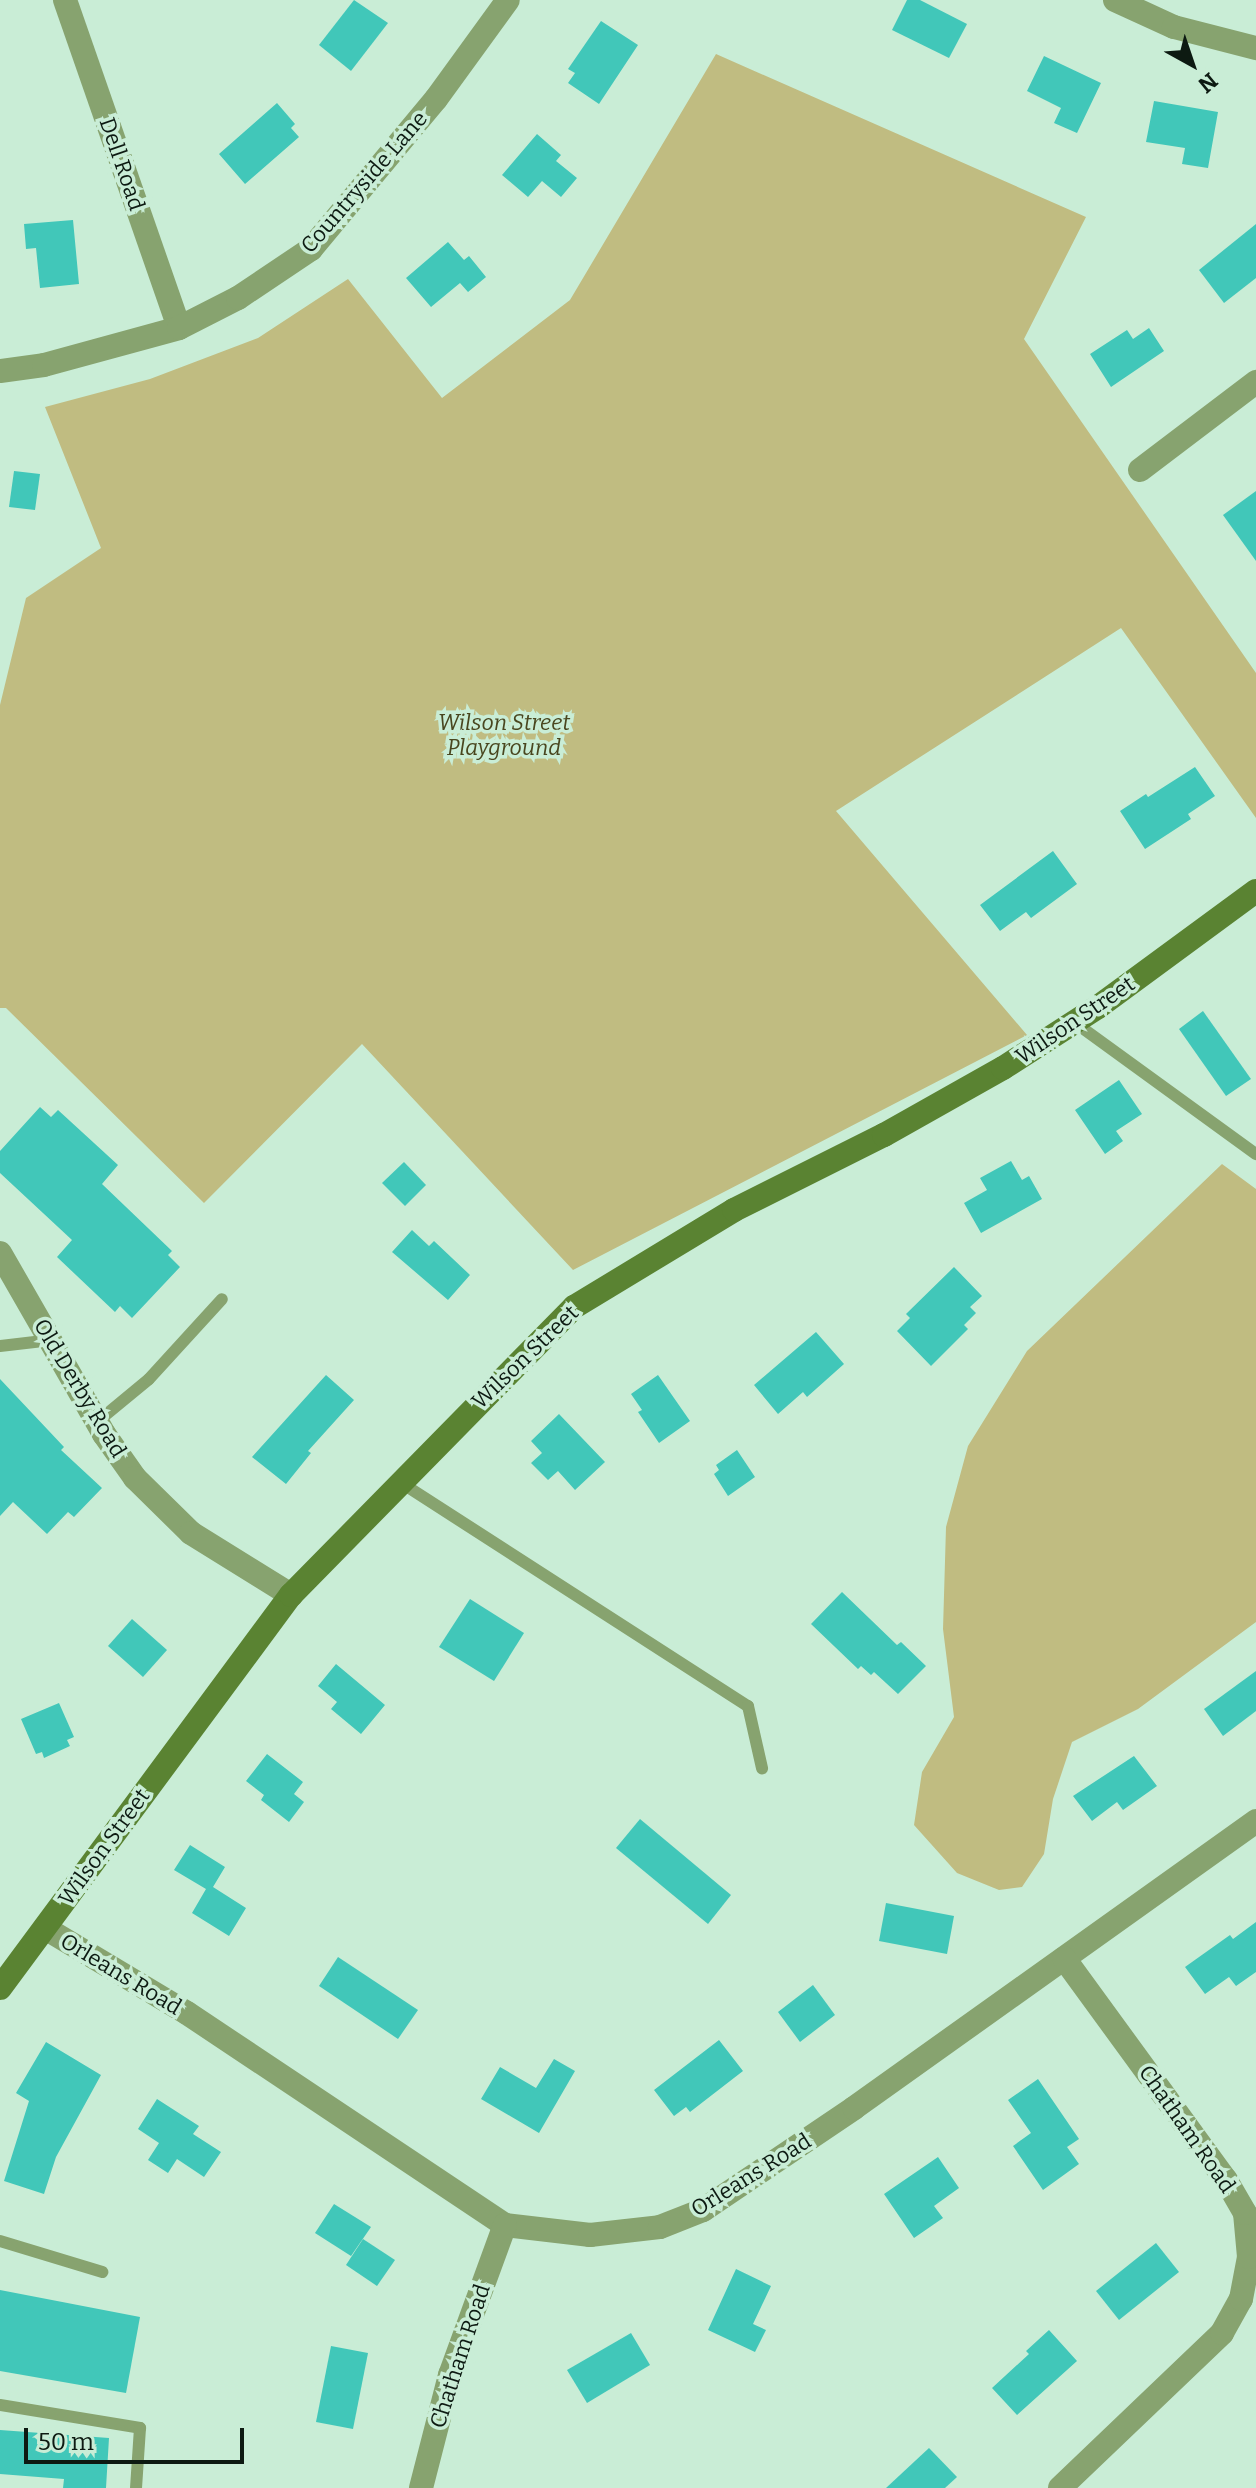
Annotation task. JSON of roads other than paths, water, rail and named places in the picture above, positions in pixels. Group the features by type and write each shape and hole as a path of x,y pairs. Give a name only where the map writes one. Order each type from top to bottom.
{"street":[{"name":"Dell Road","path":"65,0 179,328"},
{"name":"Countryside Lane","path":"0,371 44,365 179,328 238,298 311,249 436,99 508,0"},
{"path":"1115,0 1174,27 1256,48"},
{"path":"1140,470 1256,382"},
{"name":"Wilson Street","path":"0,1988 291,1595 574,1307 734,1210 884,1135 1074,1022 1256,891"},
{"name":"Old Derby Road","path":"0,1253 97,1422 135,1478 191,1533 291,1595"},
{"name":"Orleans Road","path":"45,1928 187,2013 505,2225 590,2235 660,2227 703,2210 854,2108 1256,1821"},
{"name":"Chatham Road","path":"1060,2488 1222,2333 1241,2299 1249,2257 1245,2213 1225,2179 1064,1958"},
{"name":"Chatham Road","path":"421,2488 450,2375 505,2225"}],"lane":[{"path":"1074,1022 1256,1154"},
{"path":"97,1422 149,1379 222,1299"},
{"path":"0,1346 52,1340"},
{"path":"400,1482 748,1706 762,1768"},
{"path":"0,2241 102,2272"},
{"path":"0,2405 140,2428 136,2488"}],"park label":[{"name":"Wilson Street Playground","path":"504,734"}]}
